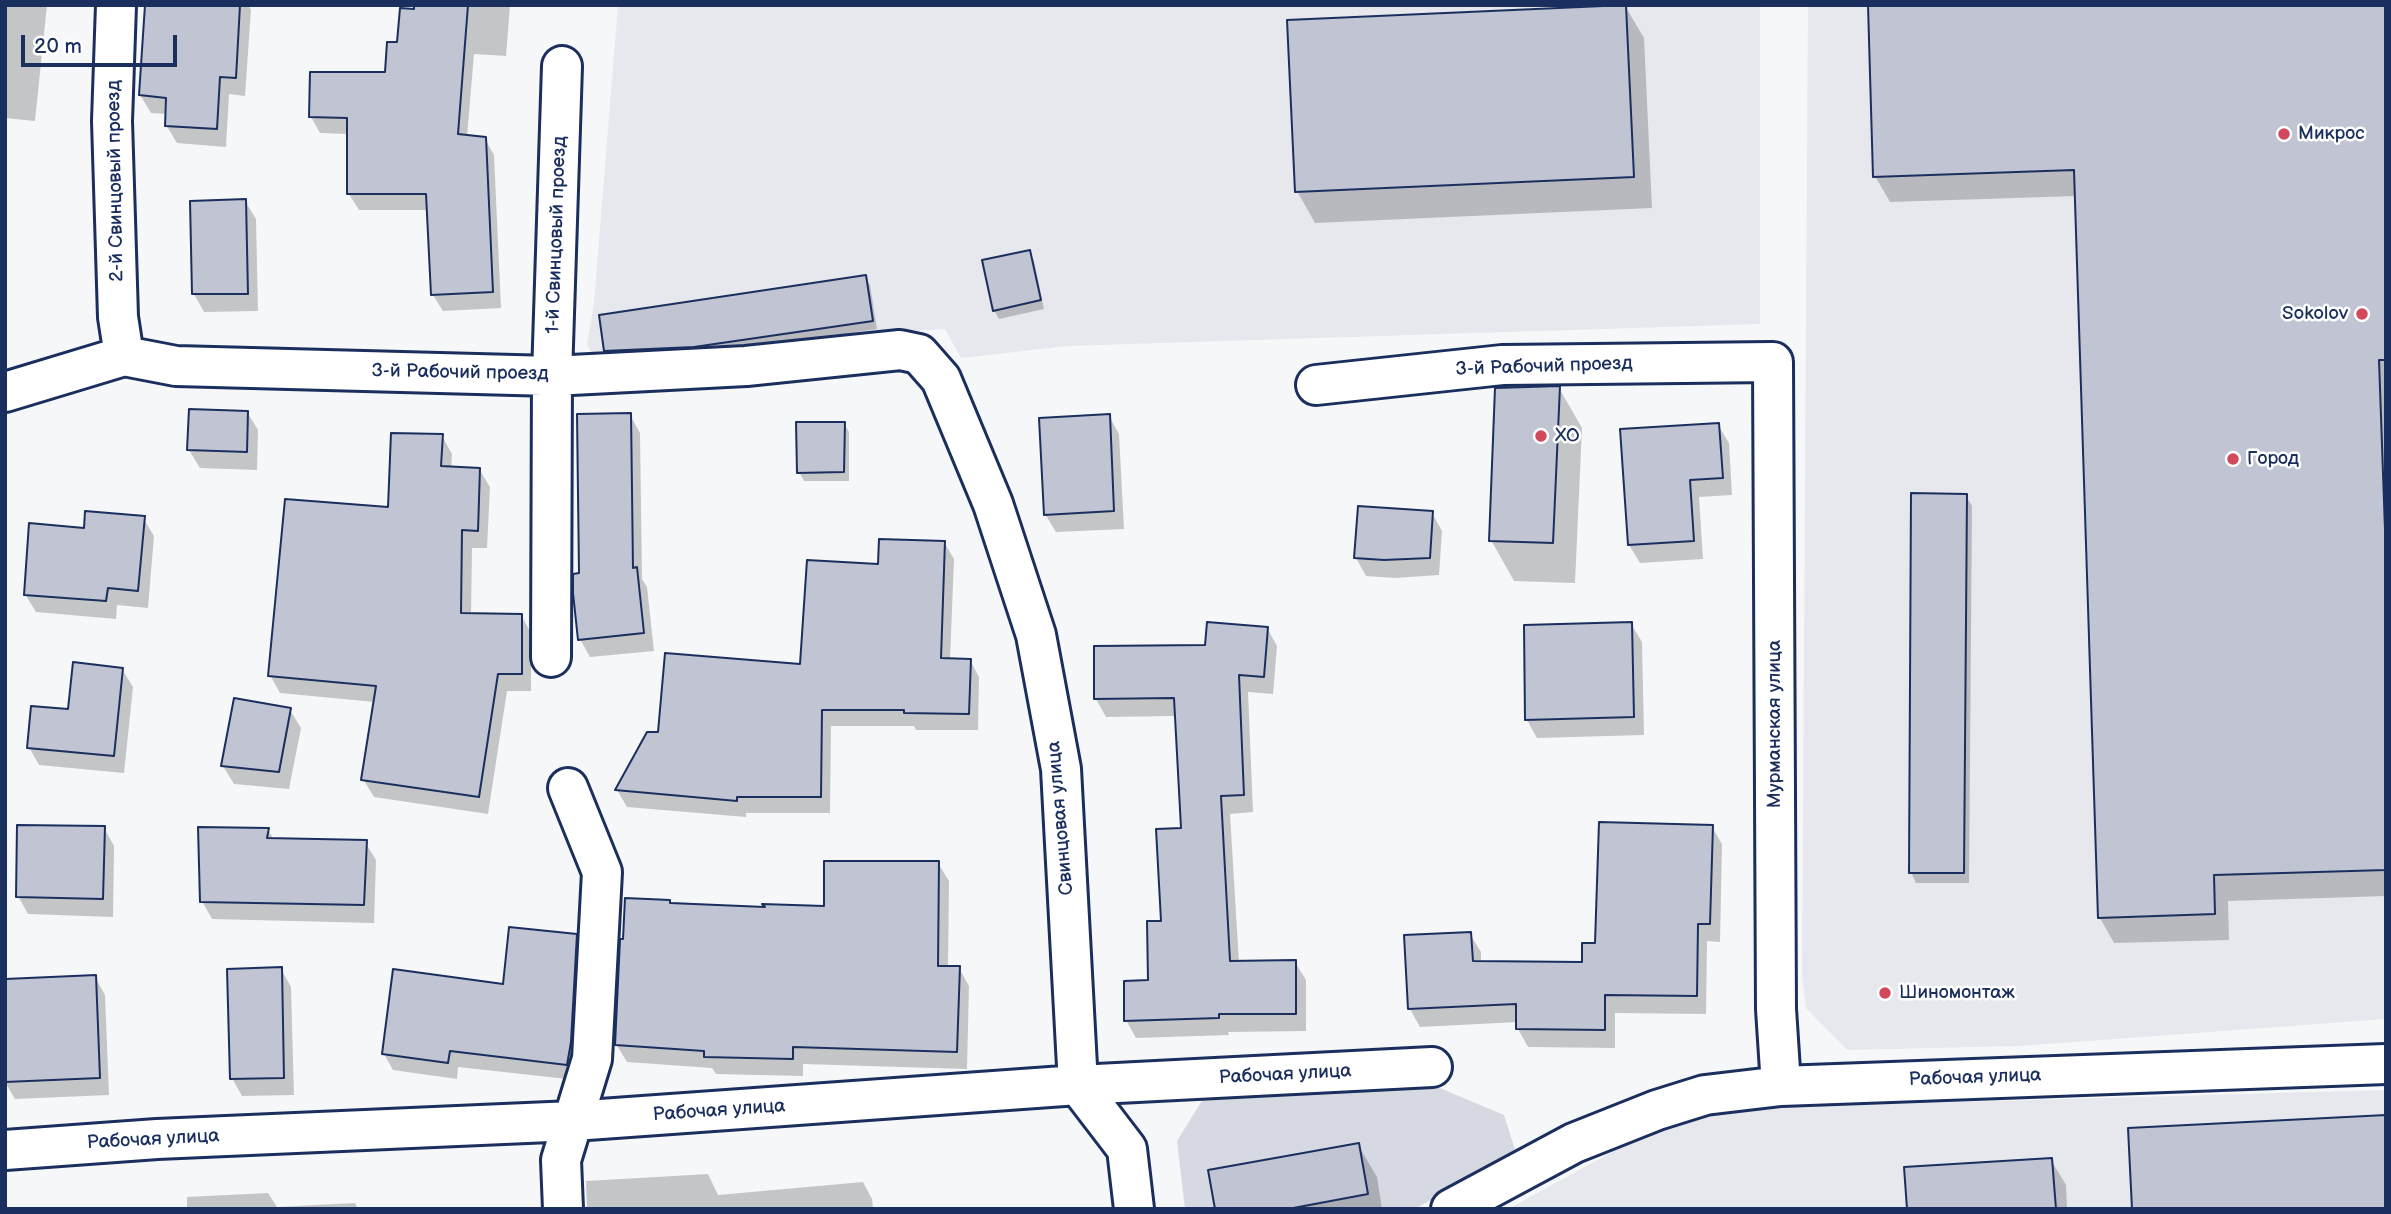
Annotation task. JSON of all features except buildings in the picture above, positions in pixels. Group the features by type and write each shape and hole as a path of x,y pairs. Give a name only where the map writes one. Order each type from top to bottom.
{"street":[{"name":"2-й Свинцовый проезд","path":"116,5 112,121 118,317 124,356"},
{"name":"1-й Свинцовый проезд","path":"551,657 552,376 562,66"},
{"name":"3-й Рабочий проезд","path":"5,392 124,356 176,366 552,376 746,366 900,349 919,354"},
{"name":"Свинцовая улица","path":"919,354 941,379 993,504 1036,635 1061,769 1078,1085"},
{"name":"3-й Рабочий проезд","path":"1316,385 1502,365 1773,362"},
{"name":"Мурманская улица","path":"1773,362 1776,1009 1781,1086"},
{"path":"563,1209 561,1160 592,1059 602,872 568,788"},
{"name":"Рабочая улица","path":"1451,1209 1574,1143 1657,1110 1705,1095 1781,1086 2386,1064"},
{"name":"Рабочая улица","path":"5,1150 157,1139 573,1121 1078,1085 1432,1068"},
{"path":"1078,1085 1126,1149 1134,1209"}],"shaded area":[{"path":"618,5 1760,5 1760,324 1067,346 961,358 945,329 892,332 597,365 587,344 594,303"},
{"path":"1808,5 2386,5 2386,1019 2020,1046 1847,1050 1806,1008 1802,976"},
{"path":"1428,1083 1504,1115 1517,1156 1414,1209 1185,1209 1177,1141 1205,1096"},
{"path":"2386,1090 2386,1209 1508,1209 1623,1146 1705,1115 1785,1107"}],"place":[{"name":"Микрос","path":"2284,134"},
{"name":"Sokolov","path":"2362,314"},
{"name":"ХО","path":"1541,436"},
{"name":"Город","path":"2233,459"},
{"name":"Шиномонтаж","path":"1885,993"}]}
